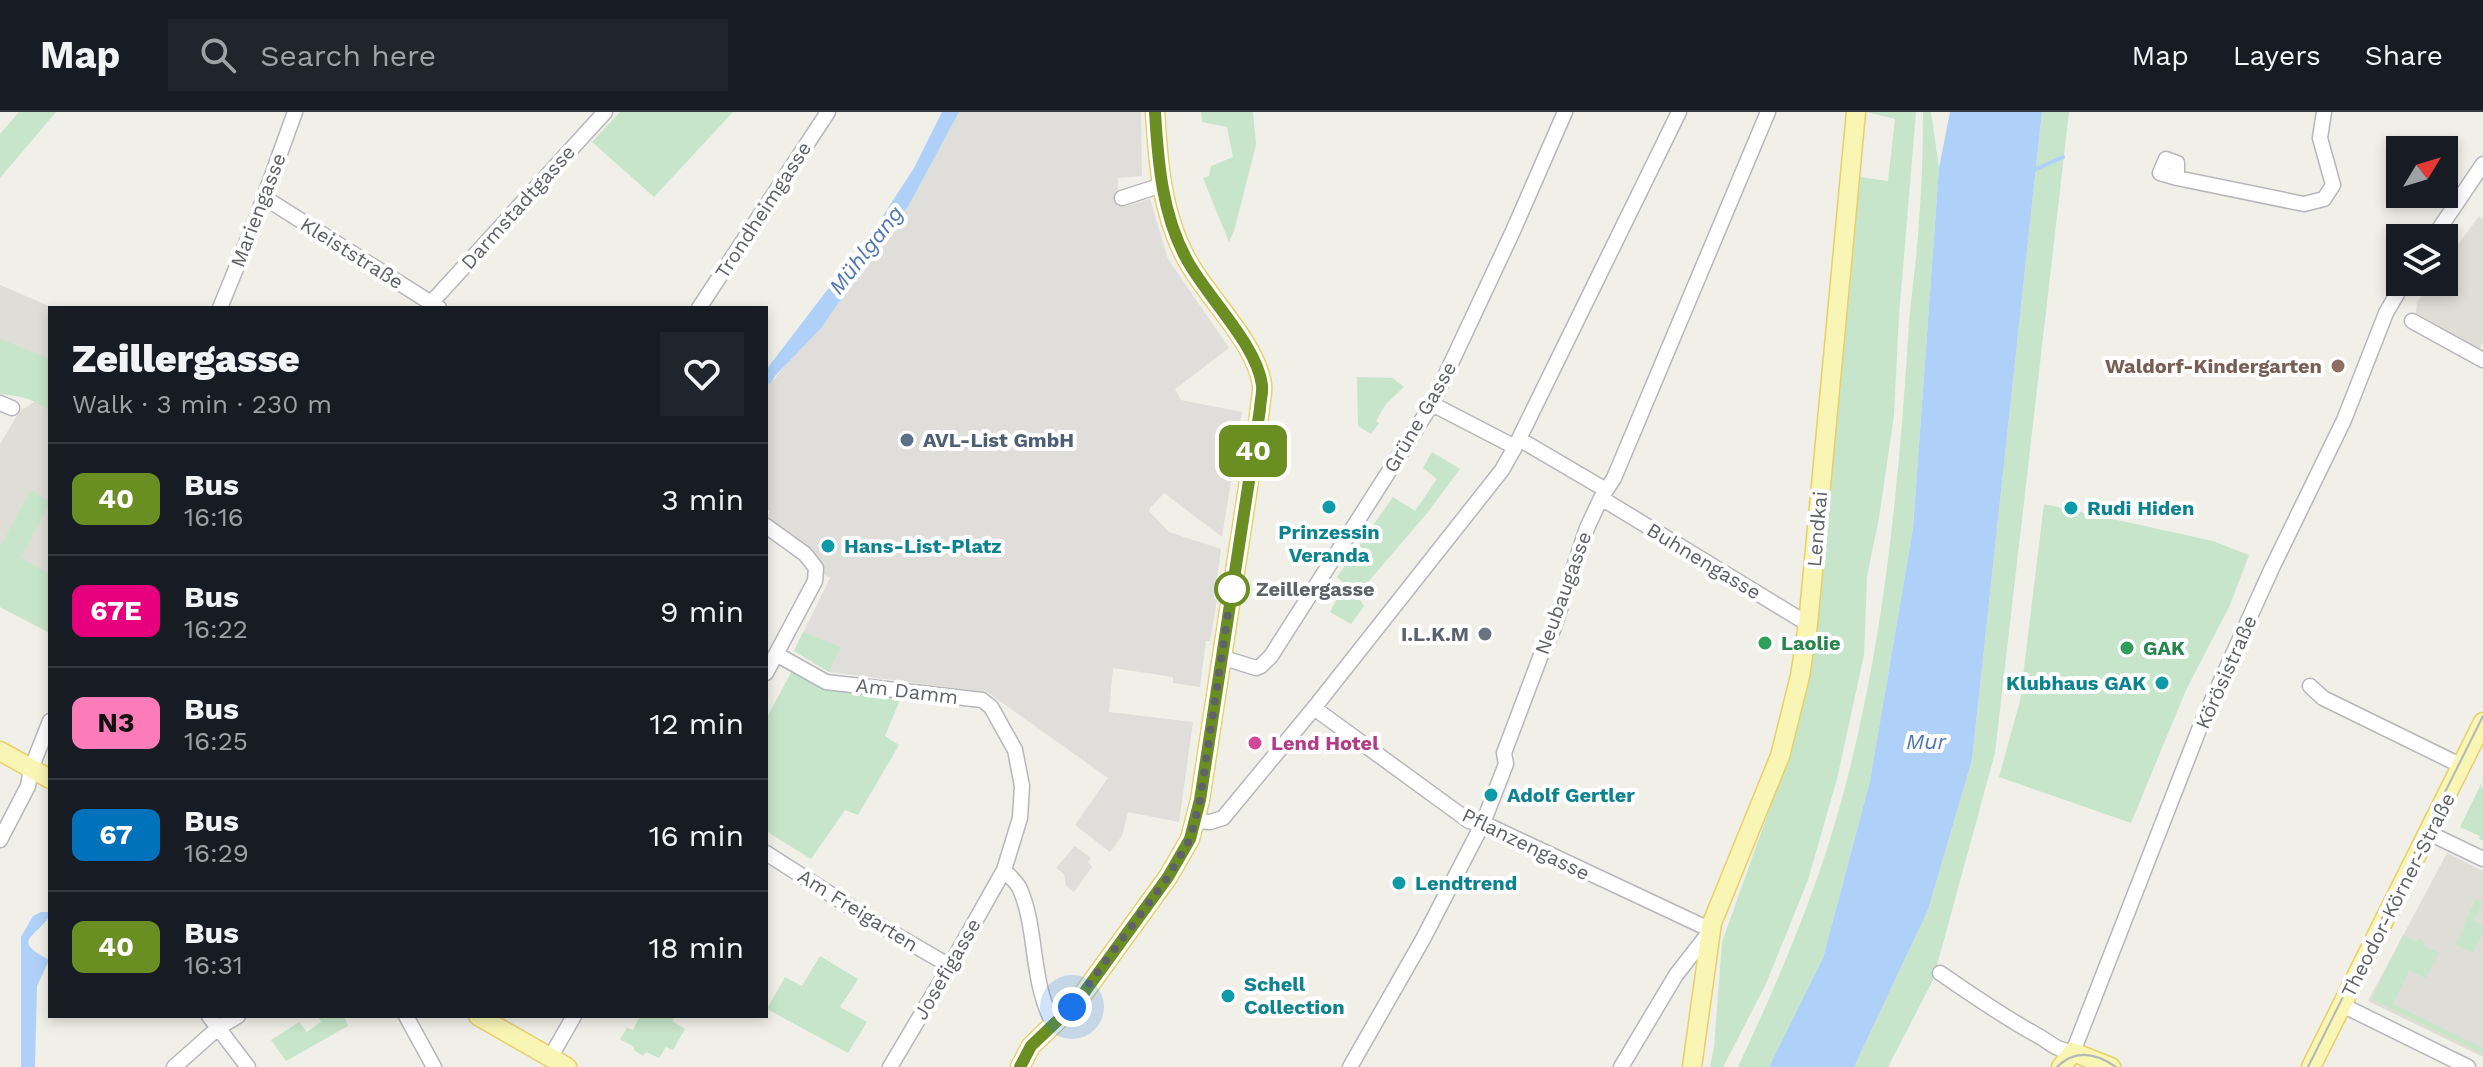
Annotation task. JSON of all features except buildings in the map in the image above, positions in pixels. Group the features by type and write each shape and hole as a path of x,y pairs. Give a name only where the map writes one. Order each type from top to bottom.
{"main road":[{"path":"1020,1067 1031,1046 1078,1001 1168,877 1186,847 1200,800 1262,387 1254,361 1186,259 1172,224 1158,169 1155,112"},
{"name":"Lendkai","path":"1692,1067 1711,930 1780,756 1800,676 1808,624 1856,112"},
{"name":"Theodor-Körner-Straße","path":"2311,1067 2483,722"},
{"path":"0,751 48,778"},
{"path":"481,1018 567,1067"},
{"path":"1034,1067 1051,1028"},
{"path":"2067,1060 2111,1067"}],"street":[{"name":"Mariengasse","path":"221,306 295,112"},
{"name":"Darmstadtgasse","path":"435,305 605,112"},
{"name":"Trondheimgasse","path":"700,306 828,112"},
{"name":"Grüne Gasse","path":"1221,657 1256,668 1271,656 1432,404 1565,112"},
{"path":"1195,821 1210,822 1223,818 1502,470 1679,112"},
{"name":"Neubaugasse","path":"1350,1067 1423,939 1483,823 1506,764 1504,753 1553,630 1587,528 1614,478 1768,112"},
{"path":"2166,159 2160,173 2177,178 2304,204 2324,199 2333,185 2320,138 2324,112"},
{"path":"2442,224 2483,164"},
{"path":"1122,198 1162,185"},
{"name":"Kleiststraße","path":"263,200 273,203 435,305"},
{"name":"Körösistraße","path":"2067,1060 2200,727 2344,420 2386,313 2396,296"},
{"path":"2412,321 2483,360"},
{"name":"Buhnengasse","path":"1432,404 1517,443 1808,624"},
{"path":"768,527 805,554 816,568 815,581 768,669"},
{"name":"Am Damm","path":"776,654 826,682 982,700 991,707 1015,750 1022,786 1020,818 1004,870"},
{"path":"2310,686 2323,698 2462,766"},
{"name":"Pflanzengasse","path":"1314,708 1469,821 1483,823 1711,930"},
{"path":"0,840 28,786 31,769 48,726"},
{"path":"2429,833 2483,859"},
{"name":"Am Freigarten","path":"768,854 950,966"},
{"path":"1004,870 1020,887 1036,973 1051,1028"},
{"name":"Josefigasse","path":"890,1067 1004,870"},
{"name":"Lendkai","path":"1621,1067 1676,975 1711,930"},
{"path":"1940,973 2039,1035 2067,1060"},
{"path":"2342,1005 2468,1067"},
{"path":"407,1018 434,1067"},
{"path":"550,1058 573,1018"},
{"path":"174,1067 213,1022 248,1067"}],"shaded area":[{"path":"959,112 1141,112 1142,176 1118,178 1118,190 1126,206 1150,199 1168,259 1229,348 1175,389 1181,400 1242,412 1222,537 1164,493 1149,511 1169,532 1221,549 1214,599 1217,600 1210,641 1206,641 1200,687 1173,683 1173,677 1113,668 1109,712 1193,722 1179,822 1128,812 1122,836 1110,852 1075,825 1108,778 987,692 829,672 794,651 830,578 823,574 812,551 768,519 768,384 908,207"},
{"path":"2479,216 2483,220 2483,342 2480,349 2416,313 2421,296 2458,296 2458,245"},
{"path":"0,285 49,306 48,632 0,607 0,444 19,412 35,401 16,394 0,394"},
{"path":"1075,846 1091,858 1088,862 1092,867 1074,892 1066,886 1064,874 1056,868"},
{"path":"2447,853 2483,871 2483,1057 2368,1001"}],"green space":[{"path":"19,112 56,112 0,178 0,134"},
{"path":"620,112 733,112 654,197 592,142"},
{"path":"1201,112 1253,112 1256,145 1229,242 1203,178 1209,176 1211,166 1233,157 1227,127 1202,122"},
{"path":"1867,112 1916,112 1894,415 1867,576 1864,655 1837,779 1808,880 1765,986 1723,1067 1710,1067 1722,942 1786,763 1817,631 1860,177 1888,181 1895,119"},
{"path":"1923,112 1931,112 1939,168 1913,528 1870,781 1823,958 1769,1067 1738,1067 1782,970 1820,870 1841,802 1868,684 1887,565 1900,444 1920,207"},
{"path":"2042,112 2069,112 1995,753 1933,980 1888,1067 1854,1067 1928,910 1972,760"},
{"path":"0,339 48,358 48,410 26,398 0,394"},
{"path":"1357,377 1393,378 1404,387 1386,404 1371,434 1358,426"},
{"path":"1432,452 1460,469 1428,512 1357,595 1364,606 1351,624 1330,612 1345,584 1337,577 1393,497 1415,511 1437,479 1423,468"},
{"path":"31,490 48,501 21,558 48,573 48,632 0,607 0,547"},
{"name":"GAK","path":"2044,504 2213,541 2249,555 2230,605 2186,690 2131,823 1999,777 2020,701"},
{"path":"803,632 840,647 829,672 794,651"},
{"path":"793,669 903,693 885,736 899,745 858,815 845,810 811,859 768,832 768,715"},
{"path":"2483,780 2483,841 2479,839 2480,836 2460,827"},
{"path":"2475,899 2483,903 2474,921 2483,926 2483,932 2473,953 2456,945"},
{"path":"2403,935 2417,942 2419,939 2424,942 2423,945 2439,953 2426,978 2409,971 2393,1004 2483,1048 2483,1054 2372,999"},
{"path":"820,956 858,979 840,1007 867,1022 848,1053 768,1010 785,977 802,986"},
{"path":"319,1018 345,1018 348,1026 286,1061 271,1040 299,1022 307,1032 321,1022"},
{"path":"639,1018 674,1018 672,1021 685,1029 673,1050 666,1047 659,1058 646,1052 643,1056 620,1039 627,1028 633,1030"}],"water":[{"name":"Mühlgang","path":"942,112 959,112 908,207 821,328 768,384 768,367 877,225 914,168"},
{"name":"Mur","path":"1950,112 2042,112 1972,760 1928,910 1854,1067 1769,1067 1823,958 1870,781 1913,528 1939,168"},
{"path":"48,912 48,918 28,944 48,962 37,986 35,1067 21,1067 21,937 33,916"}],"waterway":[{"path":"2034,170 2063,157"}],"tram line":[{"path":"2308,1067 2483,716"},
{"path":"2057,1067 2078,1055 2093,1056 2116,1067"}],"bus line":[{"name":"40","path":"1020,1067 1031,1046 1078,1001 1168,877 1190,839 1200,800 1260,409 1262,387 1254,361 1186,259 1172,224 1158,169 1155,112"}],"place":[{"name":"Waldorf-Kindergarten","path":"2338,366"},
{"name":"AVL-List GmbH","path":"907,440"},
{"name":"Prinzessin Veranda","path":"1329,507"},
{"name":"Rudi Hiden","path":"2071,508"},
{"name":"Hans-List-Platz","path":"828,546"},
{"name":"Zeillergasse","path":"1232,589"},
{"name":"I.L.K.M","path":"1485,634"},
{"name":"Laolie","path":"1765,643"},
{"name":"GAK","path":"2127,648"},
{"name":"Klubhaus GAK","path":"2162,683"},
{"name":"Lend Hotel","path":"1255,743"},
{"name":"Adolf Gertler","path":"1491,795"},
{"name":"Lendtrend","path":"1399,883"},
{"name":"Schell Collection","path":"1228,996"}],"route":[{"path":"1072,1007 1168,877 1190,839 1200,800 1232,589"}]}
